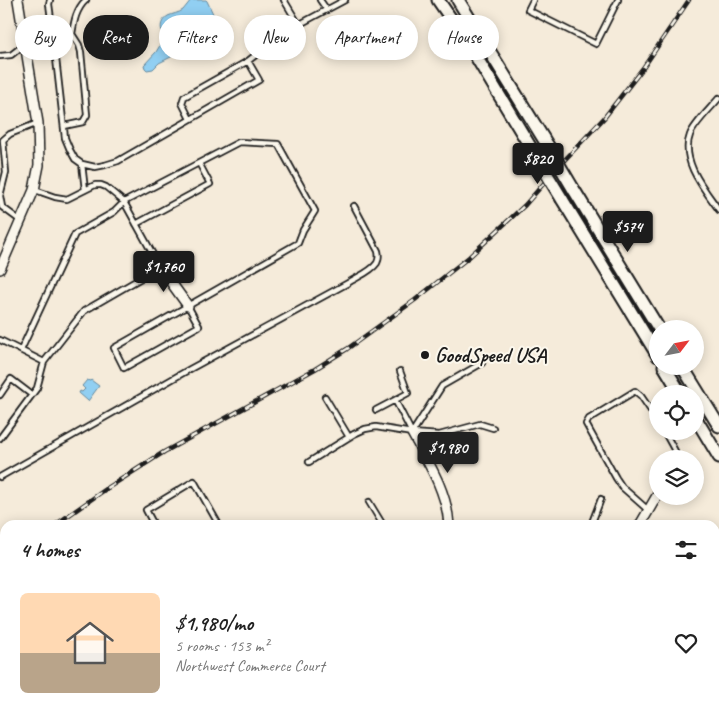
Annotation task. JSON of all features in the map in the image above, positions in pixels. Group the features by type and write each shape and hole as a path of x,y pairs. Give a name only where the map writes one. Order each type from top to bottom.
{"street":[{"path":"18,0 20,15"},
{"path":"438,0 469,45 649,341"},
{"path":"458,0 653,320"},
{"path":"0,269 34,190 39,165 38,123 28,60"},
{"path":"160,267 188,306"},
{"path":"688,375 716,421 704,428"},
{"path":"704,432 719,457"},
{"path":"412,433 437,478 445,500 448,520"},
{"path":"643,520 651,505"}],"lane":[{"path":"50,0 50,15"},
{"path":"73,30 77,12 86,0"},
{"path":"284,0 292,15"},
{"path":"320,0 326,10"},
{"path":"306,21 345,0"},
{"path":"533,0 528,10 596,44 618,0"},
{"path":"64,126 83,122 87,115 81,52 73,36"},
{"path":"0,56 11,55 15,52"},
{"path":"56,60 65,138 75,159 82,164 95,167 118,161 259,80 248,61 184,97 182,103 190,119"},
{"path":"719,98 690,134 687,148 689,160 696,176 719,210"},
{"path":"21,221 1,208 0,196 6,172 4,140 10,134 38,123"},
{"path":"21,350 75,234 114,212 124,202 239,142 278,144 315,211 303,230 298,243 114,348 124,368 199,326 188,306"},
{"path":"136,224 210,184 199,163"},
{"path":"82,164 85,190"},
{"path":"0,438 37,388 44,362 84,311 160,267 124,202 108,189 101,185 95,185 68,199 54,197 34,190"},
{"path":"0,476 371,269 377,263 378,251 354,206"},
{"path":"0,340 44,362"},
{"path":"412,433 442,386 482,363"},
{"path":"376,410 408,393 400,371"},
{"path":"0,395 11,379 32,395"},
{"path":"648,510 619,483 586,424 589,419 635,391 649,408"},
{"path":"325,397 349,437"},
{"path":"395,400 412,433"},
{"path":"309,462 365,429 376,427 439,435 480,424 493,428"},
{"path":"151,520 146,510 194,481 216,520"},
{"path":"593,520 601,499"},
{"path":"369,502 380,520"}],"water":[{"path":"191,0 206,0 214,15 171,15 183,10"},
{"path":"159,47 159,60 165,60 153,69 147,70 144,65"},
{"path":"87,380 91,380 99,386 88,401 79,393 85,389 82,386"}],"railway":[{"path":"62,520 164,452 315,369 347,349 415,300 469,257 525,205 604,118 643,68 689,0"}],"place":[{"name":"GoodSpeed USA","path":"425,355"}]}
